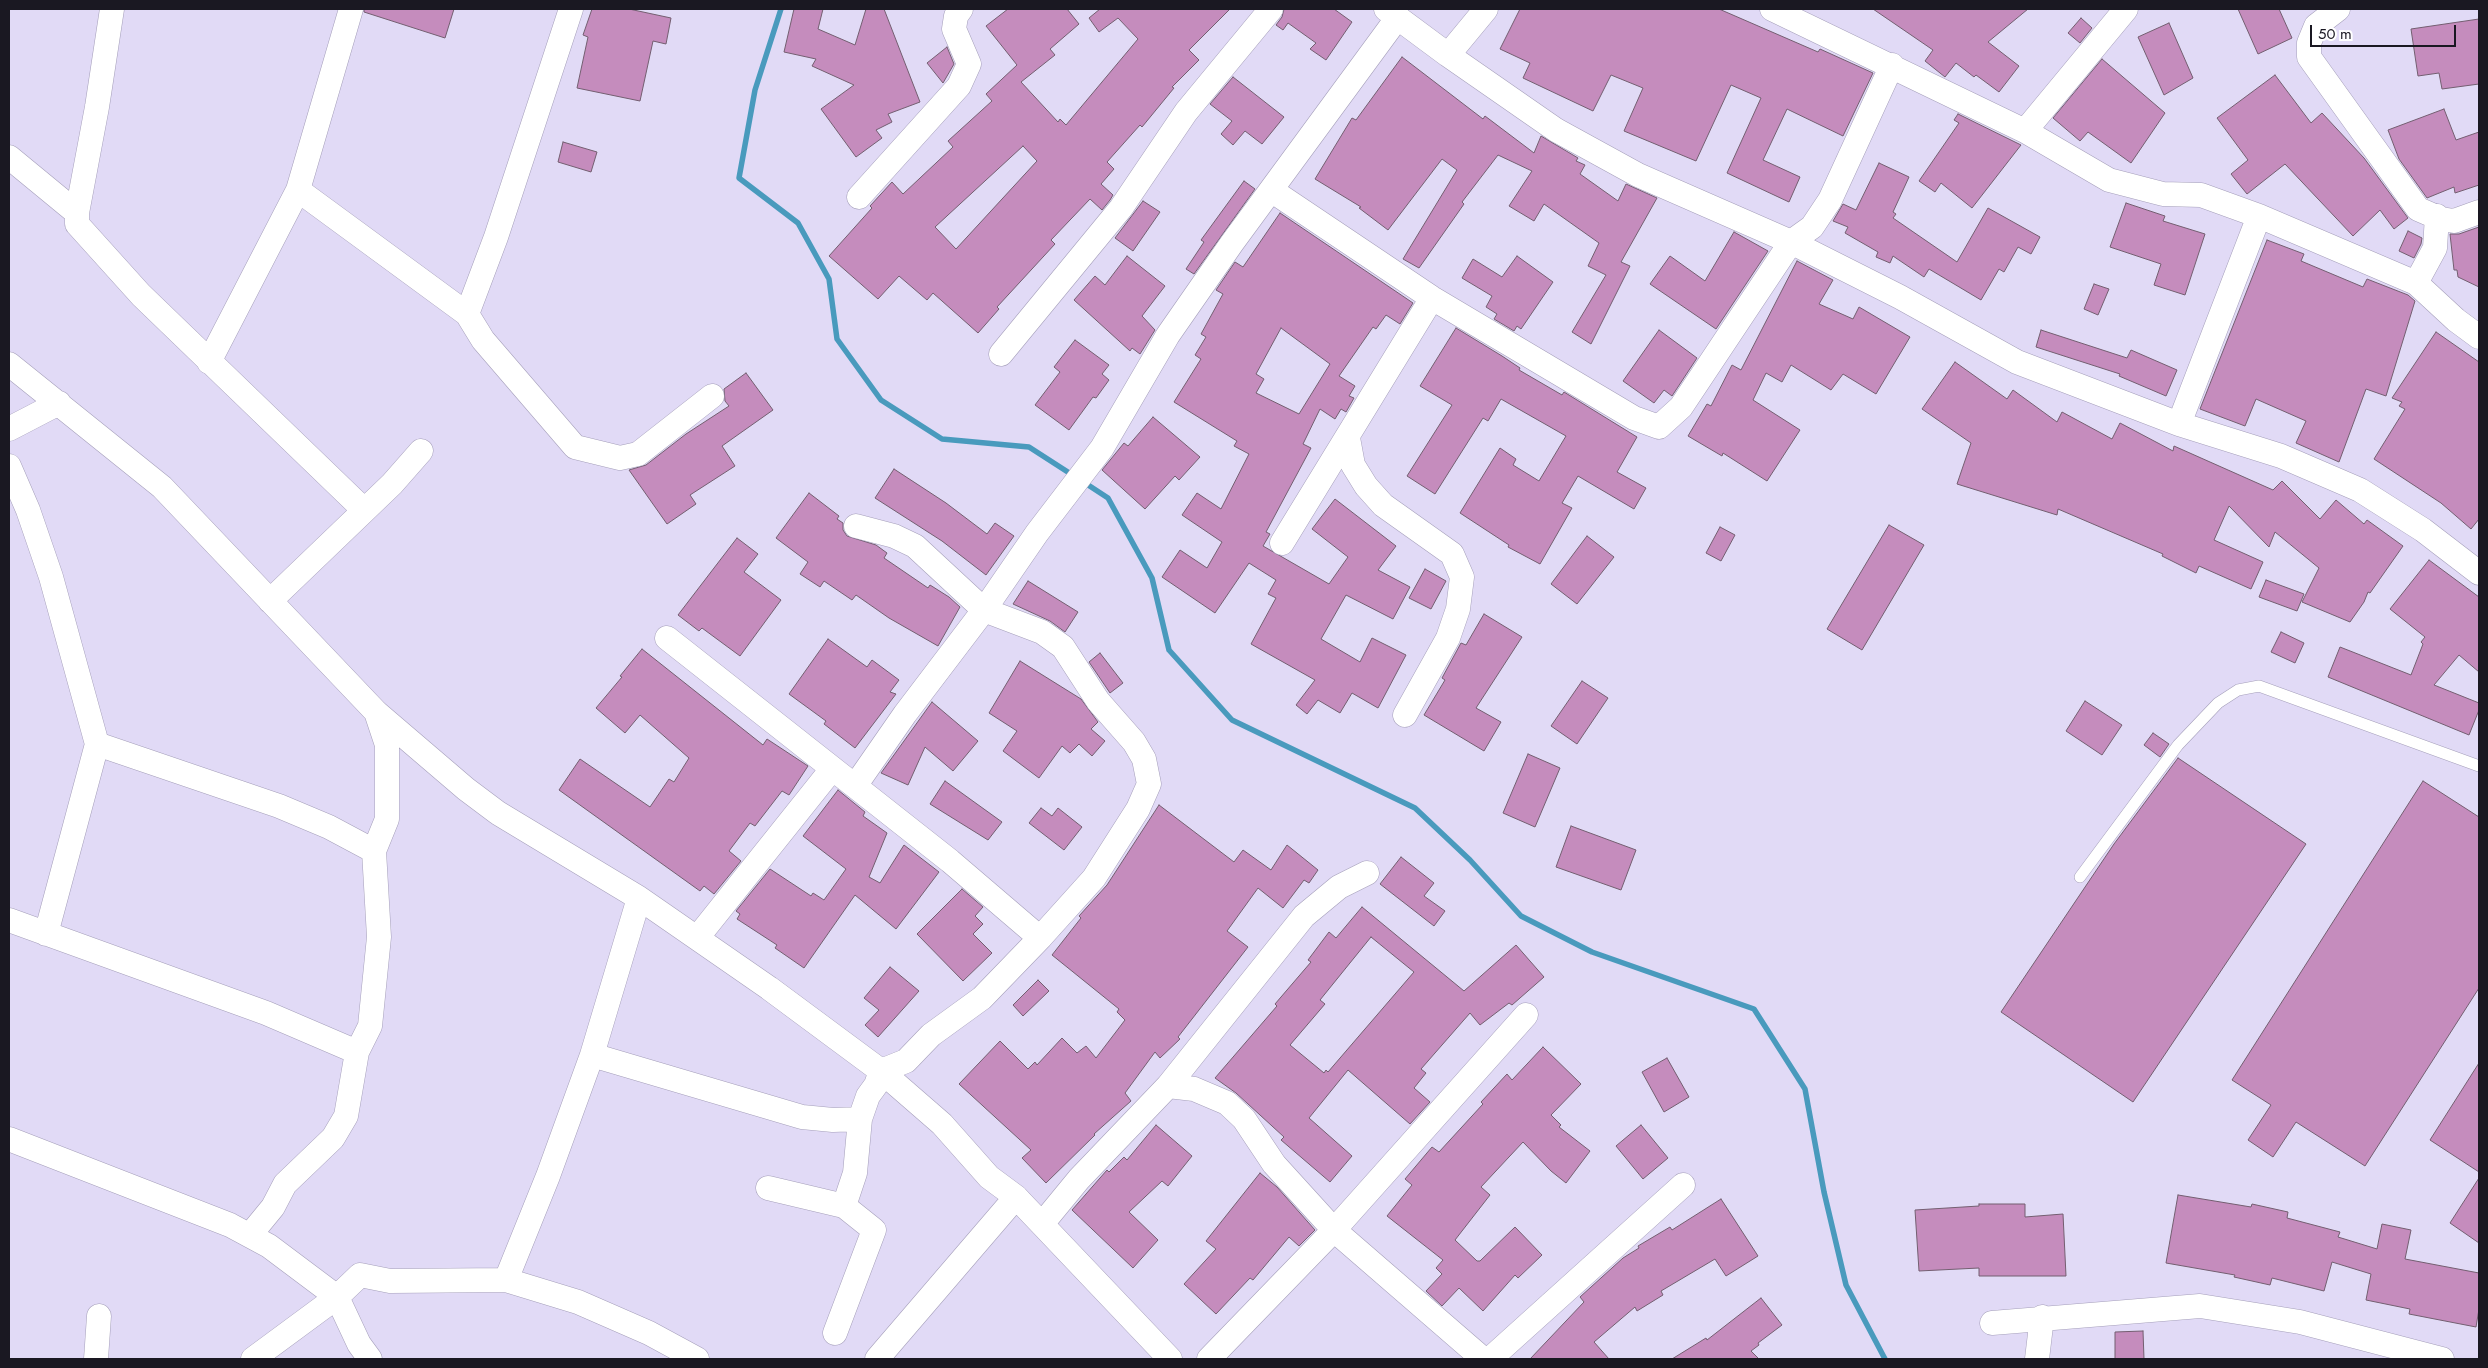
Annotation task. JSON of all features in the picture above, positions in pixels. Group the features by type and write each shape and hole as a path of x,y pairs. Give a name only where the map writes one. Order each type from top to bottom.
{"street":[{"path":"112,9 97,107 77,213 77,224 141,295 364,510"},
{"path":"209,362 298,190 351,9"},
{"path":"467,314 496,237 571,9"},
{"path":"859,197 958,86 968,64 954,29 956,16 961,9"},
{"path":"1001,354 1121,208 1186,112 1271,9"},
{"path":"1448,55 1486,9"},
{"path":"1772,9 1892,65 2025,131 2108,180 2163,194 2201,195 2259,216 2416,283 2456,320 2479,337"},
{"path":"2025,131 2126,9"},
{"path":"2338,9 2316,26 2309,43 2309,57 2418,209 2441,219 2454,221 2479,212"},
{"path":"854,786 905,714 984,610 1037,533 1102,448 1168,335 1271,190 1392,13 1448,55 1556,130 1638,175 1791,242 1900,297 2017,362 2179,424 2281,456 2360,490 2423,530 2479,573"},
{"path":"1271,190 1432,298 1634,418 1659,427 1681,407 1791,242 1812,227 1830,200 1858,145 1892,65"},
{"path":"9,157 77,213"},
{"path":"298,190 467,314 483,340 574,448 620,458 638,454 712,396"},
{"path":"2179,424 2259,216"},
{"path":"2416,283 2434,248 2436,216"},
{"path":"1282,542 1348,438 1432,298"},
{"path":"9,364 162,486 376,712 498,813 639,898 881,1071 942,1124 989,1176 1016,1197 1170,1359"},
{"path":"9,429 59,403"},
{"path":"1348,438 1353,465 1366,486 1383,505 1452,554 1462,577 1458,610 1448,638 1405,715"},
{"path":"270,601 392,484 421,451"},
{"path":"9,466 28,510 51,577 97,744 46,934"},
{"path":"844,1206 856,1173 860,1119 868,1096 876,1084 881,1071 906,1061 931,1035 982,998 1040,938 1094,878 1109,857 1146,795 1149,784 1144,759 1134,742 1098,701 1063,647 1042,632 984,610 915,546 894,536 856,526"},
{"path":"667,638 950,861 1040,938"},
{"path":"250,1235 273,1207 285,1184 334,1138 346,1116 356,1052 370,1026 379,937 374,851 387,819 387,745 376,712"},
{"path":"97,744 279,806 329,827 374,851"},
{"path":"697,938 832,769"},
{"path":"1042,1224 1078,1179 1168,1086 1304,916 1339,887 1366,872"},
{"path":"506,1280 548,1176 592,1055 639,898"},
{"path":"9,920 266,1014 356,1052"},
{"path":"1209,1359 1334,1230 1526,1015"},
{"path":"592,1055 802,1117 833,1120 860,1119"},
{"path":"1168,1086 1194,1089 1227,1103 1244,1119 1274,1164 1334,1230 1483,1359"},
{"path":"9,1139 176,1204 250,1235 269,1246 337,1297 359,1344 370,1359"},
{"path":"1490,1359 1683,1185"},
{"path":"768,1188 844,1206 874,1230 835,1333"},
{"path":"877,1359 986,1229 1016,1197"},
{"path":"253,1359 337,1297 360,1274 390,1281 506,1280 578,1302 649,1333 697,1359"},
{"path":"1992,1323 2146,1312 2200,1306 2300,1322 2442,1359"},
{"path":"96,1359 99,1316"},
{"path":"2037,1359 2042,1318"}],"lane":[{"path":"2080,877 2178,745 2218,703 2238,690 2259,686 2479,766"}],"building":[{"path":"364,9 454,9 445,38 364,12"},
{"path":"592,9 629,9 671,18 666,44 653,41 640,101 577,88 588,37 583,35"},
{"path":"794,9 823,9 818,29 855,45 866,9 884,9 920,102 888,114 892,122 876,130 882,138 856,157 821,109 854,85 812,66 816,59 784,52"},
{"path":"1008,9 1067,9 1079,24 1050,49 1055,55 1021,82 1058,122 1060,119 1066,125 1138,39 1118,18 1099,32 1089,18 1100,9 1230,9 1189,50 1199,60 1172,87 1174,88 1142,127 1140,125 1107,162 1114,169 1101,184 1113,195 1110,200 1102,210 1090,199 1051,240 1055,244 997,307 999,309 978,333 933,293 927,300 899,276 878,299 829,256 872,208 870,206 892,182 903,194 953,147 948,141 992,101 986,94 1017,65 986,26","holes":["1023,146 1037,161 956,249 935,227"]},
{"path":"1284,9 1334,9 1352,22 1326,60 1310,49 1316,43 1288,23 1283,30 1276,25 1282,17"},
{"path":"1520,9 1719,9 1818,52 1820,49 1873,73 1843,136 1787,109 1763,160 1800,177 1789,202 1727,173 1761,98 1731,85 1696,161 1624,131 1643,88 1611,75 1593,111 1523,78 1530,63 1500,49"},
{"path":"1873,9 2028,9 1988,42 2019,66 1999,92 1976,75 1974,77 1956,63 1945,77 1925,61 1933,50"},
{"path":"2238,9 2279,9 2292,38 2258,54"},
{"path":"2081,18 2092,28 2080,43 2068,33"},
{"path":"2479,19 2479,84 2442,89 2439,73 2418,76 2411,29"},
{"path":"2169,23 2193,78 2164,95 2138,37"},
{"path":"947,47 954,64 943,83 927,63"},
{"path":"1402,57 1483,119 1485,116 1534,153 1541,136 1578,158 1576,161 1585,165 1580,174 1618,201 1626,184 1657,198 1621,262 1630,266 1591,344 1572,332 1606,275 1588,266 1599,243 1544,204 1534,221 1509,206 1532,171 1498,155 1462,202 1464,204 1419,268 1403,259 1457,170 1442,159 1388,230 1359,208 1361,207 1315,179 1352,118 1356,120"},
{"path":"2102,59 2165,113 2131,163 2088,132 2080,141 2053,118"},
{"path":"2275,75 2311,123 2322,113 2364,158 2408,218 2394,229 2380,210 2353,236 2285,164 2247,194 2231,174 2248,160 2217,118"},
{"path":"1233,77 1284,117 1262,144 1245,131 1233,145 1221,134 1232,121 1210,104"},
{"path":"2444,109 2456,140 2479,132 2479,185 2455,193 2454,187 2427,198 2399,159 2388,130"},
{"path":"1958,114 2021,145 1972,208 1941,183 1935,192 1919,181 1959,123 1954,120"},
{"path":"563,142 597,152 591,172 558,162"},
{"path":"1879,163 1909,177 1893,212 1896,214 1893,218 1957,262 1988,208 2040,237 2031,254 2018,247 2004,272 1999,269 1981,300 1929,269 1924,277 1893,256 1890,263 1876,257 1878,252 1845,233 1848,227 1833,221 1843,204 1856,210"},
{"path":"1244,181 1255,189 1194,274 1186,269 1204,242 1201,240"},
{"path":"1143,201 1160,212 1133,251 1115,238"},
{"path":"2126,203 2165,216 2163,221 2205,234 2185,295 2154,285 2161,264 2110,247"},
{"path":"1280,213 1413,303 1400,324 1386,315 1376,329 1373,327 1339,376 1355,386 1349,396 1354,398 1346,412 1341,409 1335,419 1320,409 1303,444 1311,448 1266,532 1270,534 1263,546 1329,584 1348,557 1312,529 1335,499 1396,546 1378,570 1410,587 1393,619 1346,595 1321,639 1360,662 1372,638 1406,655 1378,708 1352,693 1340,713 1318,700 1307,714 1296,705 1315,680 1251,644 1276,598 1268,594 1276,580 1249,563 1215,613 1162,577 1180,550 1207,568 1222,542 1182,515 1197,493 1221,509 1249,454 1234,446 1237,441 1174,402 1201,359 1195,355 1206,337 1201,334 1223,294 1216,290 1235,262 1243,267","holes":["1281,328 1330,364 1299,414 1256,393 1264,379 1256,374"]},
{"path":"2479,227 2479,287 2458,277 2457,270 2454,270 2450,234 2459,234"},
{"path":"2408,231 2422,238 2414,258 2399,251"},
{"path":"1734,232 1768,251 1716,329 1650,284 1670,256 1705,281"},
{"path":"2267,240 2304,254 2301,261 2363,287 2367,279 2408,295 2415,301 2386,396 2366,389 2339,462 2296,443 2306,421 2256,399 2245,426 2200,409"},
{"path":"1127,256 1165,286 1142,316 1155,330 1140,354 1132,348 1130,351 1074,300 1095,276 1105,285"},
{"path":"1517,256 1553,282 1521,329 1517,326 1514,331 1494,319 1497,314 1486,307 1492,296 1462,278 1473,259 1502,277"},
{"path":"1797,261 1833,280 1819,304 1853,319 1859,307 1910,337 1876,394 1843,374 1831,390 1791,365 1782,382 1766,373 1753,400 1800,430 1767,481 1723,453 1722,456 1688,436 1707,404 1711,406 1732,365 1741,370"},
{"path":"2094,284 2109,289 2098,315 2084,309"},
{"path":"1456,328 1520,368 1519,370 1562,395 1564,392 1637,437 1617,472 1646,488 1634,509 1578,476 1562,503 1572,508 1540,564 1508,547 1509,545 1460,513 1500,448 1516,459 1513,465 1539,481 1566,436 1501,399 1488,421 1483,418 1435,494 1407,476 1452,405 1420,386"},
{"path":"1659,330 1697,358 1672,396 1664,390 1654,403 1623,381"},
{"path":"2041,330 2127,358 2131,350 2177,370 2166,396 2119,376 2120,374 2036,347"},
{"path":"2436,332 2479,362 2479,519 2471,529 2441,503 2374,459 2405,409 2399,406 2402,402 2392,398"},
{"path":"1075,340 1109,365 1102,374 1109,380 1096,398 1093,397 1069,430 1035,405 1060,372 1054,367"},
{"path":"1955,362 2007,399 2013,390 2057,422 2062,412 2112,439 2120,423 2173,451 2174,446 2273,490 2282,481 2320,519 2336,500 2364,524 2367,520 2403,546 2370,593 2368,592 2364,602 2350,622 2302,602 2319,568 2275,532 2269,547 2229,506 2214,540 2263,562 2251,589 2199,566 2196,573 2162,556 2163,554 2058,509 2057,515 1957,484 1971,443 1922,409"},
{"path":"746,373 773,410 722,446 735,466 690,495 696,504 667,524 629,470 646,465 686,434 729,406 725,401 724,389"},
{"path":"1153,417 1200,457 1179,480 1175,476 1145,509 1102,470 1124,443 1128,446"},
{"path":"894,469 946,503 987,534 995,523 1014,536 986,575 942,541 875,498"},
{"path":"809,493 839,516 837,519 843,523 843,530 847,536 876,545 887,553 884,558 928,588 930,585 949,597 960,607 938,646 889,618 856,595 852,600 824,581 820,587 800,574 808,562 776,538"},
{"path":"1889,525 1924,545 1862,650 1827,629"},
{"path":"1720,527 1735,535 1721,561 1706,553"},
{"path":"1587,536 1614,557 1577,604 1551,584"},
{"path":"737,538 758,554 744,572 781,600 740,656 702,628 699,631 678,615"},
{"path":"2429,560 2479,597 2479,672 2459,655 2434,685 2479,703 2479,710 2469,735 2328,677 2340,647 2411,675 2423,644 2421,642 2425,637 2390,609"},
{"path":"1425,569 1446,581 1431,609 1409,598"},
{"path":"2266,580 2304,594 2297,611 2259,597"},
{"path":"1028,581 1078,612 1065,632 1050,621 1013,604"},
{"path":"1484,614 1522,637 1476,708 1501,722 1484,751 1424,715 1445,680 1442,678 1461,643 1466,645"},
{"path":"2281,632 2304,643 2295,663 2271,652"},
{"path":"828,639 867,667 872,660 899,680 890,692 896,694 855,748 824,724 826,721 789,694"},
{"path":"642,649 763,745 767,739 808,766 789,795 782,791 755,826 750,823 729,851 741,861 714,894 704,886 700,891 559,790 580,759 650,807 669,779 674,782 689,758 640,715 625,733 596,708"},
{"path":"1100,653 1123,683 1110,693 1089,662"},
{"path":"1020,661 1081,699 1098,722 1091,729 1105,741 1092,756 1079,744 1070,753 1062,746 1039,778 1003,751 1017,731 989,713"},
{"path":"1582,681 1608,698 1577,744 1551,726"},
{"path":"2085,701 2122,725 2102,755 2066,731"},
{"path":"932,702 978,741 953,771 925,747 908,785 881,773"},
{"path":"2153,733 2169,744 2160,757 2144,745"},
{"path":"1528,754 1560,768 1535,827 1503,813"},
{"path":"2178,758 2306,844 2133,1102 2001,1012 2114,844"},
{"path":"945,781 1002,822 988,840 930,804"},
{"path":"2423,781 2479,817 2479,988 2365,1166 2296,1122 2273,1157 2248,1140 2271,1105 2232,1080"},
{"path":"838,790 865,812 863,816 887,833 869,877 880,883 904,845 939,872 896,929 855,895 804,968 775,948 777,945 737,919 740,914 736,911 770,869 811,896 813,893 824,900 846,869 803,836"},
{"path":"1159,805 1234,862 1243,850 1271,870 1287,845 1318,870 1309,883 1304,880 1283,908 1258,888 1227,931 1248,947 1178,1037 1180,1039 1160,1058 1155,1052 1125,1093 1131,1101 1094,1134 1046,1183 1022,1158 1031,1150 959,1084 1000,1041 1028,1069 1035,1062 1037,1065 1062,1038 1077,1053 1086,1046 1096,1058 1125,1020 1117,1012 1119,1009 1052,955 1081,918 1079,916 1107,885"},
{"path":"1041,808 1052,816 1058,808 1082,827 1064,850 1029,823"},
{"path":"1571,826 1636,850 1621,890 1556,867"},
{"path":"1401,857 1434,883 1424,896 1445,911 1434,926 1380,884"},
{"path":"962,889 983,907 975,916 983,924 973,934 992,953 963,981 917,934"},
{"path":"1362,907 1464,991 1516,945 1544,977 1512,1005 1509,1003 1480,1025 1470,1013 1421,1069 1426,1073 1414,1088 1430,1102 1410,1124 1348,1070 1309,1118 1352,1156 1330,1182 1281,1140 1284,1137 1236,1093 1215,1078 1277,1006 1275,1004 1311,962 1308,960 1329,932 1336,938","holes":["1371,937 1414,972 1328,1072 1326,1070 1324,1073 1290,1045 1325,1004 1320,1000"]},
{"path":"890,967 919,991 878,1037 865,1025 879,1010 864,998"},
{"path":"1038,980 1049,991 1023,1016 1013,1005"},
{"path":"1543,1047 1581,1084 1551,1115 1561,1125 1559,1127 1590,1151 1566,1183 1551,1171 1523,1142 1481,1187 1490,1195 1455,1240 1477,1261 1480,1261 1515,1227 1542,1255 1518,1278 1515,1275 1483,1311 1459,1288 1442,1306 1426,1291 1442,1274 1436,1268 1443,1260 1387,1216 1412,1185 1405,1179 1432,1147 1439,1152 1483,1104 1481,1102 1507,1074 1512,1080"},
{"path":"1667,1058 1689,1097 1664,1112 1642,1072"},
{"path":"2479,1063 2479,1172 2430,1140"},
{"path":"1156,1125 1192,1156 1168,1186 1162,1181 1129,1212 1158,1240 1133,1268 1072,1210 1107,1170 1109,1172 1124,1157 1127,1160"},
{"path":"1641,1125 1668,1158 1643,1179 1616,1146"},
{"path":"1260,1173 1277,1187 1315,1230 1299,1246 1289,1237 1253,1280 1250,1278 1216,1314 1184,1284 1216,1249 1206,1241"},
{"path":"2479,1178 2479,1243 2450,1223"},
{"path":"2178,1195 2251,1207 2252,1204 2288,1212 2287,1218 2340,1232 2338,1237 2377,1249 2382,1224 2411,1230 2405,1259 2479,1273 2479,1309 2476,1327 2409,1314 2410,1309 2366,1300 2371,1274 2332,1262 2324,1291 2272,1278 2270,1285 2234,1277 2235,1275 2166,1263"},
{"path":"1721,1199 1758,1256 1726,1276 1715,1259 1661,1291 1663,1295 1637,1311 1635,1307 1594,1342 1609,1359 1530,1359 1584,1302 1580,1297 1623,1258 1639,1248 1638,1246 1670,1227 1672,1230"},
{"path":"1979,1204 2025,1204 2025,1217 2063,1214 2066,1276 1979,1276 1979,1268 1919,1271 1915,1210 1979,1206"},
{"path":"1761,1298 1782,1325 1758,1343 1759,1345 1751,1351 1759,1359 1672,1359 1706,1338 1707,1340"},
{"path":"2143,1331 2144,1359 2115,1359 2115,1332"}],"waterway":[{"path":"781,9 755,90 739,178 798,223 829,279 837,339 881,400 942,439 1029,447 1074,476"},
{"path":"1082,481 1108,498 1152,578 1169,650 1232,720 1415,808 1470,860 1521,916 1592,952 1754,1009 1805,1089 1824,1192 1846,1285 1885,1359"}]}
